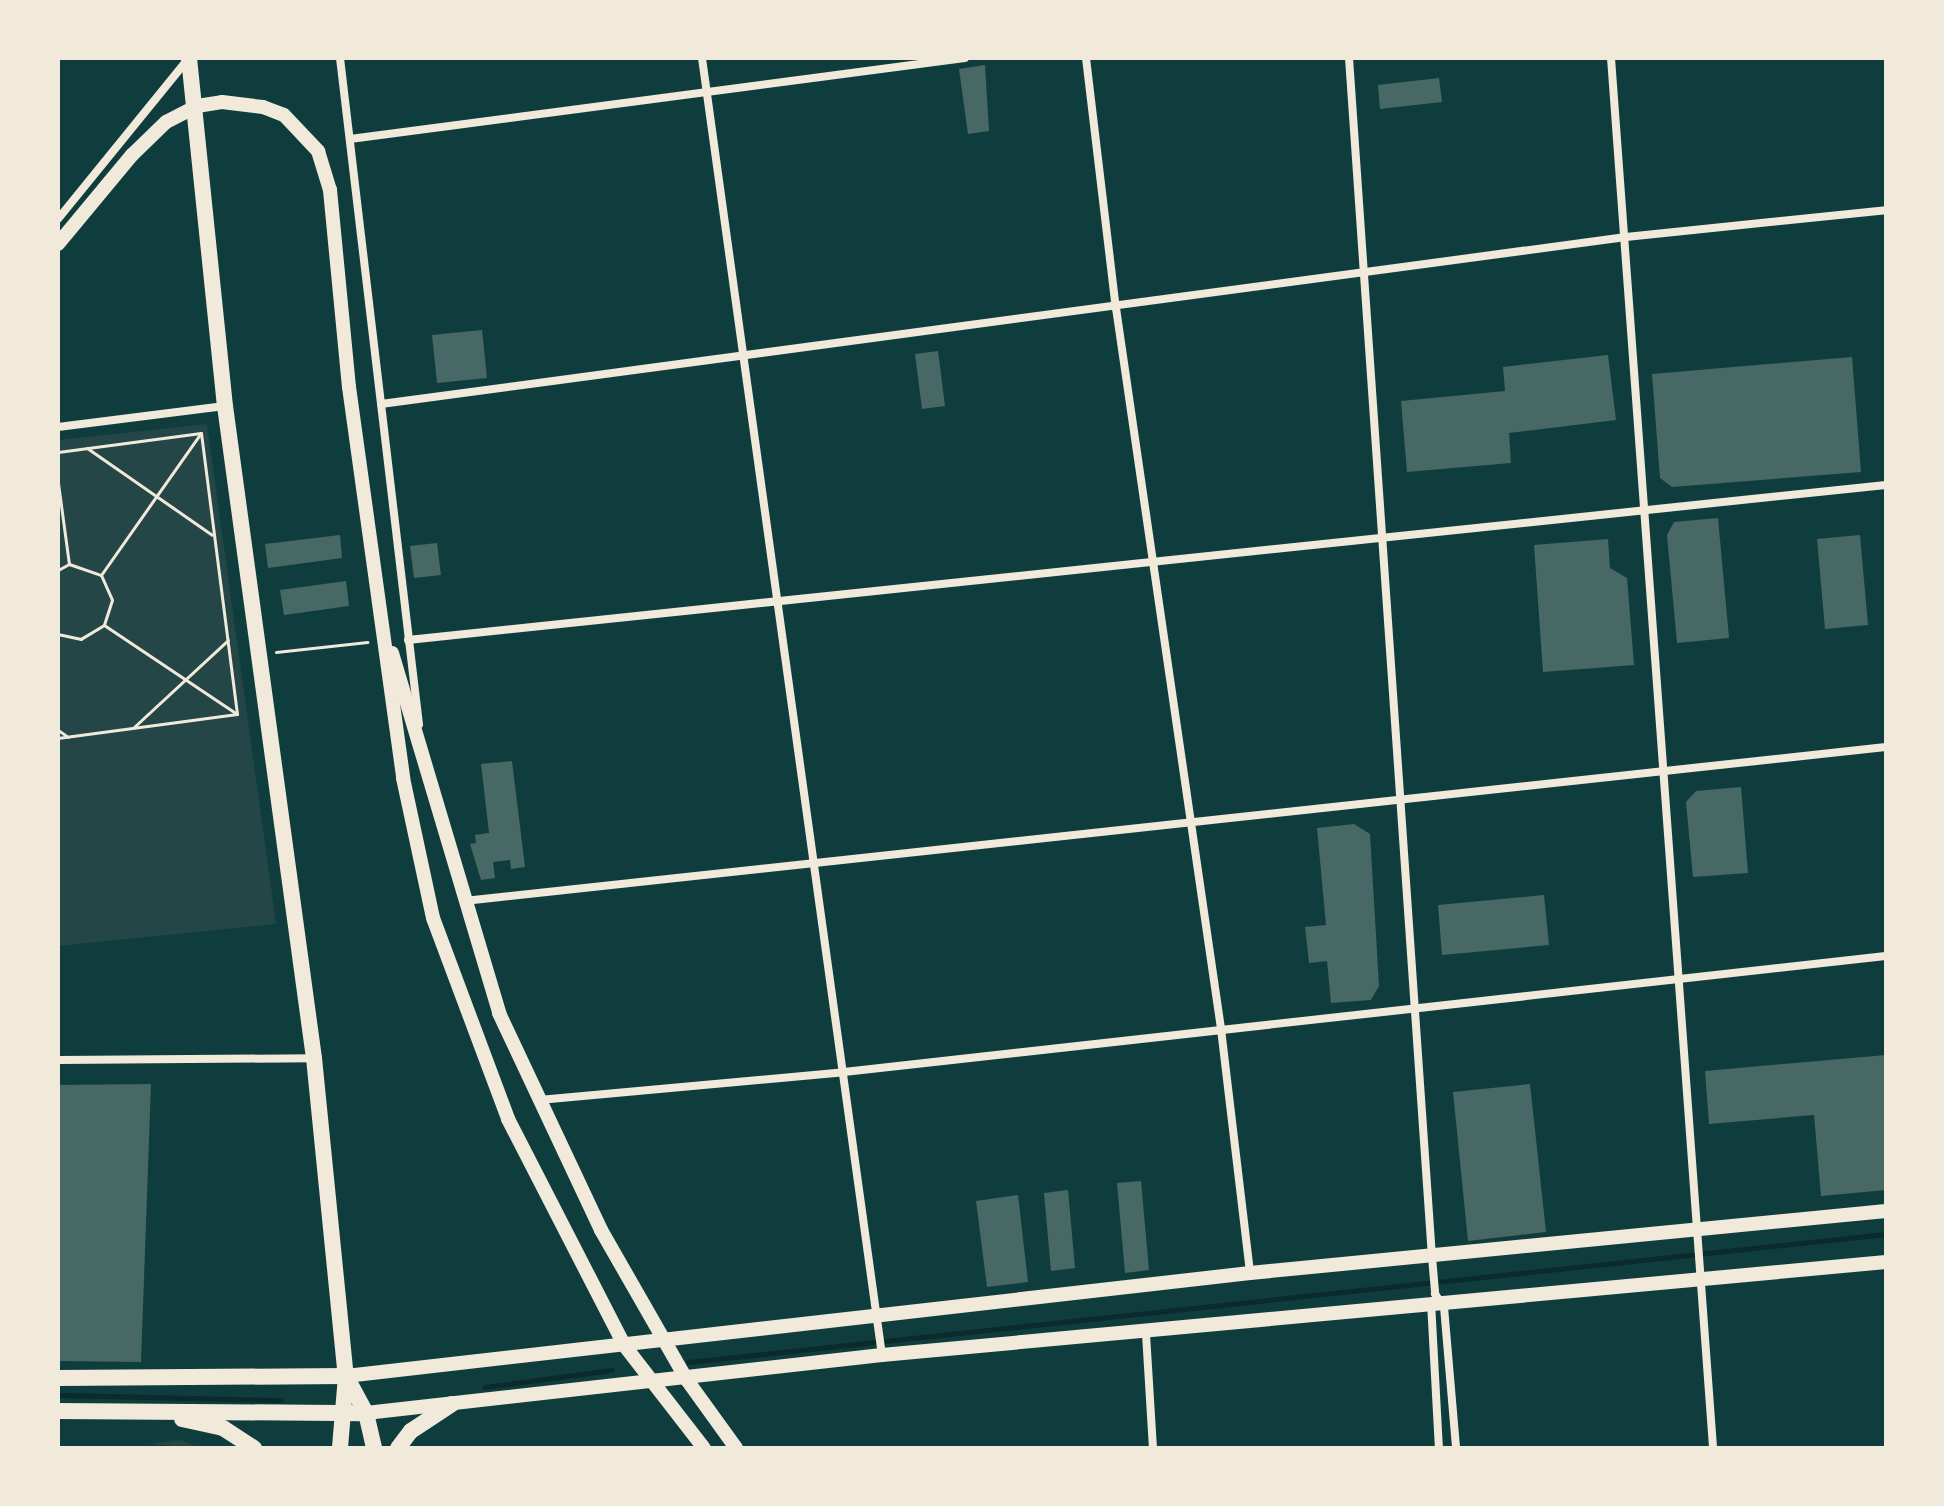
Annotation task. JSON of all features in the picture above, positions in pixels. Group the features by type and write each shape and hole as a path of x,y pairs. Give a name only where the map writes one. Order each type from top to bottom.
{"main road":[{"path":"189,58 225,406 314,1058 346,1376 340,1448"},
{"path":"58,244 166,122 197,106 222,102 263,107 302,130 318,151 326,177 335,237 382,641 403,778 438,932 508,1119 624,1345 658,1383 704,1448"},
{"path":"374,572 425,776 499,1013 601,1230 687,1380 736,1448"},
{"path":"58,1378 346,1376 664,1340 879,1322 1250,1273 1432,1261 1695,1236 1886,1211"},
{"path":"58,1411 366,1413 687,1380 881,1351 1146,1334 1428,1308 1440,1300 1698,1274 1886,1262"},
{"path":"346,1376 366,1413 374,1448"},
{"path":"398,1448 411,1431 452,1404"},
{"path":"149,1412 223,1428 254,1448"}],"street":[{"path":"58,219 189,58"},
{"path":"340,58 425,776"},
{"path":"702,58 881,1351"},
{"path":"350,139 707,95 965,58"},
{"path":"1086,58 1116,308 1221,1029 1250,1273"},
{"path":"1349,58 1367,273 1432,1261 1440,1300 1456,1448"},
{"path":"1611,58 1695,1236 1713,1448"},
{"path":"381,404 1116,308 1626,237 1886,210"},
{"path":"58,427 225,406"},
{"path":"408,640 1152,559 1383,541 1886,485"},
{"path":"463,902 814,866 1401,797 1664,773 1886,747"},
{"path":"539,1100 844,1072 1221,1029 1416,1011 1886,956"},
{"path":"58,1060 314,1058"},
{"path":"1428,1308 1439,1448"},
{"path":"1146,1334 1153,1448"}],"path":[{"path":"58,452 201,433"},
{"path":"101,575 201,433"},
{"path":"201,433 237,714"},
{"path":"87,448 214,536"},
{"path":"58,483 69,564"},
{"path":"58,570 69,564 101,575 112,600 104,625 81,639 58,634"},
{"path":"104,625 237,714"},
{"path":"133,728 228,640"},
{"path":"260,654 382,641"},
{"path":"58,738 237,714"},
{"path":"58,730 68,737"}],"shaded area":[{"path":"207,424 276,924 58,946 58,440"},
{"path":"180,1440 201,1448 149,1444"}],"building":[{"path":"985,65 989,131 968,134 959,69"},
{"path":"1439,78 1442,102 1380,109 1378,85"},
{"path":"482,330 487,378 437,383 432,335"},
{"path":"938,351 945,406 922,409 915,354"},
{"path":"1608,355 1616,420 1509,433 1511,463 1407,472 1401,401 1505,391 1503,367"},
{"path":"1852,357 1861,472 1672,487 1660,478 1652,374"},
{"path":"1718,518 1729,638 1677,643 1667,535 1674,522"},
{"path":"340,535 342,558 268,568 265,544"},
{"path":"1860,535 1868,625 1825,629 1817,539"},
{"path":"1608,539 1610,568 1627,578 1634,665 1543,672 1534,545"},
{"path":"437,543 441,575 414,578 410,546"},
{"path":"346,581 349,606 284,615 280,590"},
{"path":"512,761 525,867 511,869 510,860 493,862 495,878 481,880 470,844 476,843 475,835 489,833 481,764"},
{"path":"1741,787 1748,873 1693,877 1686,802 1696,791"},
{"path":"1354,824 1370,834 1379,986 1371,1000 1331,1003 1327,961 1309,963 1305,927 1326,925 1317,828"},
{"path":"1544,895 1549,945 1442,955 1438,905"},
{"path":"1886,1055 1886,1190 1821,1196 1814,1115 1709,1124 1705,1071"},
{"path":"151,1084 141,1362 58,1361 58,1085"},
{"path":"1530,1084 1546,1232 1468,1241 1453,1092"},
{"path":"1141,1181 1149,1270 1125,1273 1117,1183"},
{"path":"1068,1190 1075,1268 1051,1271 1044,1193"},
{"path":"1018,1195 1028,1282 987,1287 976,1201"}],"waterway":[{"path":"688,1362 1886,1234"},
{"path":"485,1387 612,1370"},
{"path":"58,1395 281,1400"}]}
